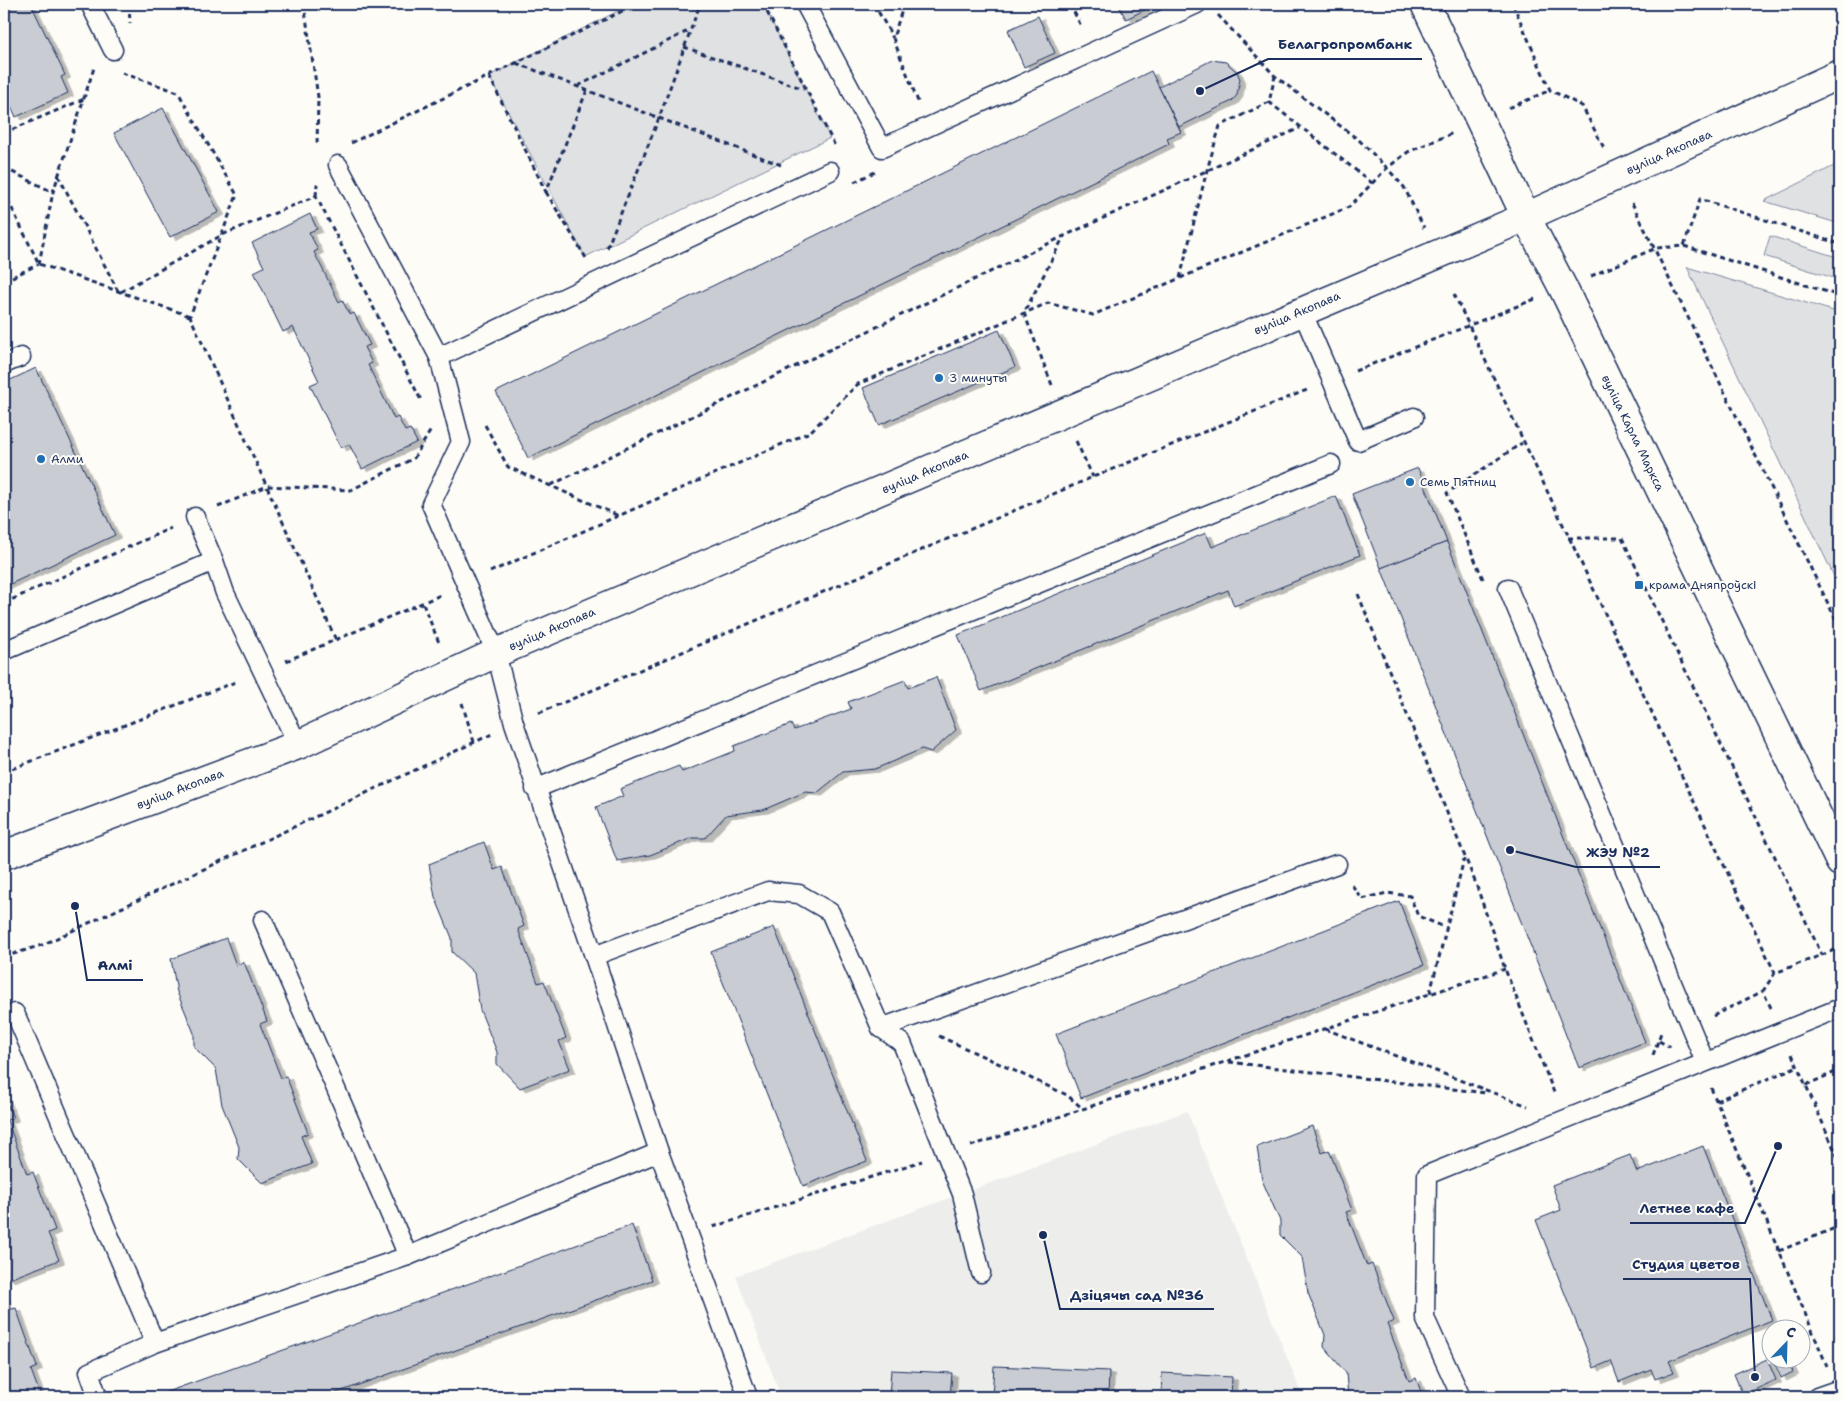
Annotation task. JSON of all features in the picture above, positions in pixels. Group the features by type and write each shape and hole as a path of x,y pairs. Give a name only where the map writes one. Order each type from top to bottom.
{"main road":[{"name":"вуліца Карла Маркса","path":"1425,4 1526,217 1567,297 1840,862"},
{"name":"вуліца Акопава","path":"4,856 298,745 496,653 1526,217 1840,74"}],"lane":[{"path":"90,4 113,50"},
{"path":"805,4 882,148 1198,4"},
{"path":"338,165 439,357 461,442 431,504 496,653 514,723 536,790 594,956 659,1152 748,1397"},
{"path":"439,357 830,171"},
{"path":"1302,311 1358,441 1414,418"},
{"path":"4,364 22,356"},
{"path":"536,790 1331,464"},
{"path":"194,517 214,560 225,593 298,745"},
{"path":"4,651 214,560"},
{"path":"1508,588 1703,1063"},
{"path":"881,1028 1337,864"},
{"path":"594,956 768,891 800,894 830,912 881,1028 902,1043 962,1194 981,1273"},
{"path":"263,920 408,1256"},
{"path":"1461,1397 1425,1318 1427,1175 1840,1008"},
{"path":"15,1013 155,1342"},
{"path":"98,1397 88,1372 155,1342 408,1256 659,1152"},
{"path":"1817,1397 1838,1389"}],"path":[{"path":"304,4 318,97 317,153"},
{"path":"343,146 636,4"},
{"path":"607,249 659,118 700,4"},
{"path":"763,4 838,152"},
{"path":"874,4 893,38 929,126"},
{"path":"893,38 904,4"},
{"path":"1070,4 1079,22"},
{"path":"1513,4 1550,90 1582,106"},
{"path":"1214,11 1274,76 1360,141 1387,168 1404,187 1424,228"},
{"path":"577,87 690,30"},
{"path":"684,47 805,90"},
{"path":"515,63 779,164 807,183"},
{"path":"39,264 53,192 95,64"},
{"path":"118,72 178,92 237,195 190,316 336,640"},
{"path":"490,76 546,192 600,281"},
{"path":"1269,102 1274,76"},
{"path":"546,192 587,90"},
{"path":"4,133 84,99"},
{"path":"1269,102 1372,183"},
{"path":"1180,278 1206,170 1220,126 1269,102"},
{"path":"550,486 1064,236 1300,128"},
{"path":"4,168 53,192"},
{"path":"4,772 262,671 423,604 466,583 810,432 858,384 1024,312 1048,302 1093,315 1349,207 1387,168"},
{"path":"846,186 880,170"},
{"path":"850,174 854,182"},
{"path":"58,176 119,293"},
{"path":"317,179 316,196 423,404"},
{"path":"4,192 39,264 190,316"},
{"path":"119,293 222,235 316,196"},
{"path":"1684,246 1700,199 1840,244"},
{"path":"1024,312 1064,236"},
{"path":"1840,296 1684,246 1656,248 1840,628"},
{"path":"4,281 39,264"},
{"path":"1454,294 1522,443 1774,974"},
{"path":"4,957 42,945 514,723 1093,477 1467,326"},
{"path":"482,420 508,467 620,516"},
{"path":"4,603 267,486 351,490 414,458 434,425"},
{"path":"1486,585 1447,493 1522,443"},
{"path":"1568,538 1622,538 1822,955"},
{"path":"1358,594 1476,884 1505,969 1565,1119"},
{"path":"423,604 441,648"},
{"path":"461,700 474,742"},
{"path":"1430,994 1464,858"},
{"path":"1362,899 1388,893 1410,896 1418,916 1447,928"},
{"path":"689,1234 946,1154 1505,969"},
{"path":"905,1020 1067,1095 1083,1109"},
{"path":"1652,1058 1664,1027"},
{"path":"1325,1029 1492,1094 1534,1108 1557,1100"},
{"path":"1226,1062 1492,1094"},
{"path":"1703,1063 1716,1100 1838,1389"},
{"path":"1716,1100 1798,1066"},
{"path":"1806,1085 1840,1070"},
{"path":"1779,1251 1840,1226"}],"shaded area":[{"path":"632,4 763,4 830,138 585,257 489,76"},
{"path":"1840,163 1840,224 1764,201"},
{"path":"1770,236 1840,258 1840,280 1764,256"},
{"path":"1687,267 1840,313 1840,589"},
{"path":"1187,1111 1303,1397 781,1397 736,1276"}],"building":[{"path":"4,4 31,4 65,75 61,77 68,93 16,117 10,104 4,106"},
{"path":"1118,4 1157,4 1126,19"},
{"path":"1038,16 1055,53 1024,67 1008,30"},
{"path":"1212,60 1226,62 1237,72 1240,79 1237,95 1232,101 1179,127 1159,87"},
{"path":"1151,71 1181,132 1167,138 1169,144 528,458 496,392"},
{"path":"163,108 219,212 170,237 114,133"},
{"path":"310,214 317,229 309,232 318,250 314,252 339,302 342,300 350,315 354,313 370,345 364,347 372,363 368,365 394,419 398,417 405,431 410,429 417,442 362,469 349,444 341,448 310,385 319,381 293,327 283,332 254,272 264,267 252,243"},
{"name":"3 минуты","path":"999,330 1015,367 879,425 863,388"},
{"name":"Алми","path":"36,368 115,535 4,587 4,383"},
{"path":"1418,468 1447,542 1381,568 1352,494"},
{"path":"1336,496 1360,555 1234,606 1228,590 981,691 958,635 1206,533 1212,547"},
{"path":"1447,542 1645,1042 1579,1068 1381,568"},
{"path":"936,677 956,730 931,752 922,749 875,769 843,772 817,793 805,792 763,810 726,815 705,838 692,838 650,855 617,861 596,807 623,796 620,789 679,766 682,772 735,751 734,746 791,724 794,730 851,709 848,702 905,680 908,688"},
{"path":"484,842 494,870 502,867 524,926 518,929 538,983 544,981 566,1038 559,1041 570,1069 520,1088 497,1064 497,1052 480,1010 474,973 452,952 452,938 435,897 429,864"},
{"path":"1399,901 1424,965 1081,1098 1056,1034"},
{"path":"774,927 867,1161 803,1186 711,952"},
{"path":"226,938 236,965 244,962 267,1021 260,1024 281,1078 286,1076 308,1133 301,1136 312,1164 262,1183 238,1159 239,1147 222,1105 216,1069 194,1047 194,1033 177,992 171,959"},
{"path":"4,1095 13,1118 7,1120 27,1174 33,1172 55,1230 48,1233 59,1260 9,1279 4,1274"},
{"path":"1312,1126 1322,1153 1329,1150 1352,1210 1346,1212 1367,1266 1372,1264 1394,1321 1387,1324 1409,1381 1416,1378 1423,1397 1348,1397 1346,1373 1324,1347 1325,1335 1308,1293 1302,1257 1280,1235 1280,1221 1262,1180 1257,1147"},
{"path":"1703,1146 1771,1318 1762,1318 1762,1324 1669,1361 1674,1372 1655,1379 1651,1369 1619,1382 1611,1361 1594,1368 1536,1220 1561,1210 1552,1185 1630,1155 1637,1172"},
{"path":"632,1225 652,1280 325,1397 165,1397 164,1393"},
{"path":"4,1297 8,1310 16,1308 37,1367 31,1370 41,1397 4,1397"},
{"path":"1762,1361 1762,1368 1771,1368 1776,1380 1743,1395 1734,1374"},
{"path":"994,1366 1109,1371 1108,1397 992,1397"},
{"path":"1777,1368 1791,1368 1793,1372 1781,1378"},
{"path":"891,1370 952,1373 950,1397 889,1397"},
{"path":"1162,1373 1232,1377 1231,1397 1161,1397"}],"place":[{"name":"Белагропромбанк","path":"1200,91"},
{"name":"3 минуты","path":"939,378"},
{"name":"Алми","path":"41,459"},
{"name":"Семь Пятниц","path":"1410,482"},
{"name":"крама Дняпроўскі","path":"1639,585"},
{"name":"ЖЭУ №2","path":"1510,850"},
{"name":"Алмі","path":"75,906"},
{"name":"Летнее кафе","path":"1778,1146"},
{"name":"Дзіцячы сад №36","path":"1043,1235"},
{"name":"Студия цветов","path":"1755,1377"}]}
